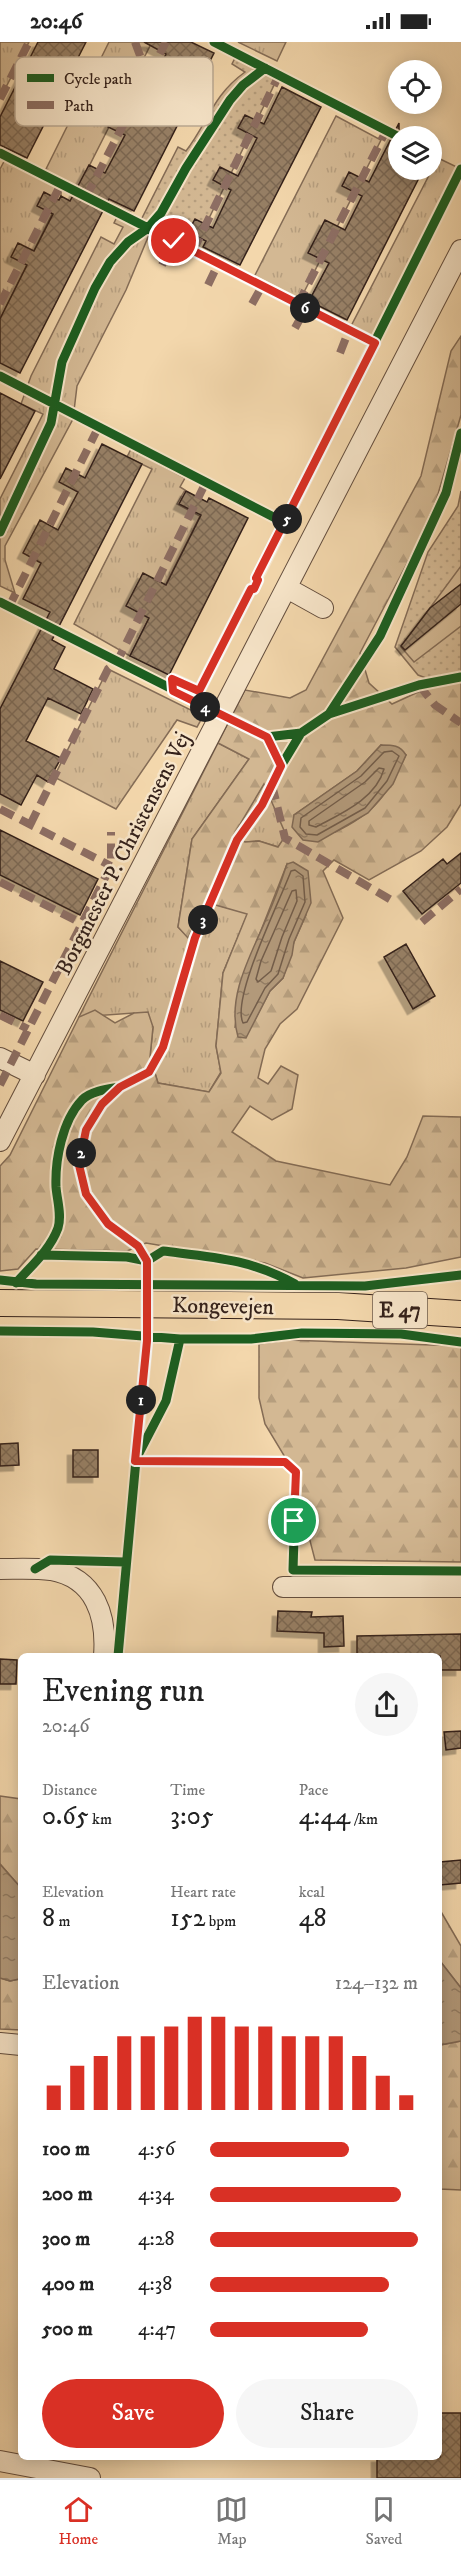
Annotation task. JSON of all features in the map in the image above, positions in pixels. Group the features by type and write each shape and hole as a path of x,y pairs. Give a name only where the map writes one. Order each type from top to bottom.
{"main road":[{"name":"Kongevejen","path":"338,1306 461,1297"},
{"name":"Kongevejen","path":"0,1303 338,1306 461,1314"},
{"path":"338,1306 461,1328"}],"street":[{"name":"Borgmester P. Christensens Vej","path":"0,1141 286,588 458,262"},
{"path":"286,588 323,608"},
{"path":"0,1058 35,1075"},
{"path":"0,1569 52,1570 69,1576 83,1586 95,1599 102,1614 106,1631 104,1653"},
{"path":"283,1587 461,1587"},
{"path":"0,2043 18,2045"},
{"path":"0,2462 90,2478"}],"green space":[{"path":"0,42 29,42 21,57 15,57 15,70 0,99"},
{"path":"109,42 152,42 144,57 102,57"},
{"path":"238,42 286,42 277,61"},
{"path":"237,54 279,75 193,251 139,224 178,147 186,151 202,126 213,126 213,108 225,90 245,72 232,64"},
{"path":"336,116 381,140 298,304 252,281"},
{"path":"67,126 109,126 76,192 61,185 61,196 0,319 0,169 7,156 43,175"},
{"path":"442,160 461,169 375,343 349,330 427,180 442,180"},
{"path":"119,213 151,230 126,290 77,386 73,419 5,546 5,560 15,593 0,586 0,499 43,414 21,404 31,376 101,237 114,244 123,227 114,223"},
{"path":"461,336 461,415 436,501 414,550 360,653 369,683 392,704 427,688 461,681 461,804 447,827 421,851 369,880 334,860 323,871 343,918 297,1009 280,1024 265,1049 258,1078 268,1084 281,1066 298,1075 292,1109 272,1120 250,1106 232,1132 276,1161 390,1185 407,1157 423,1116 461,1117 461,1257 406,1268 303,1278 265,1263 146,1243 127,1251 36,1249 18,1269 0,1271 0,1166 10,1155 79,1017 95,1010 115,1023 134,1013 148,1012 153,1027 150,1057 158,1083 209,1092 221,1073 216,1046 223,973 247,914 205,902 188,938 178,927 192,839 249,759 218,743 245,690 290,698 306,690 421,476 451,351","holes":["381,745 406,755 386,792 371,809 335,832 294,815 357,771","264,784 286,835 278,847 259,841 245,842 233,836","287,864 306,915 294,942 283,978 270,991 254,1021 235,1027 242,979"]},
{"path":"131,449 185,478 180,487 185,490 177,504 200,516 130,656 74,624 152,469 127,457"},
{"path":"461,491 461,673 426,678 418,675 395,647 428,552 458,506"},
{"path":"461,566 461,626 414,662 401,647"},
{"path":"108,669 203,716 197,727 177,720 116,809 54,777"},
{"path":"218,743 249,759 192,839 178,927 188,937 205,902 248,913 223,973 216,1046 221,1072 209,1092 158,1083 150,1057 153,1027 134,1013 79,1017"},
{"path":"264,783 287,835 278,847 259,841 245,842 232,836"},
{"path":"287,1340 461,1346 461,1562 315,1560 291,1467 265,1424 259,1398 259,1344"},
{"path":"0,1796 18,1799 18,1885 0,1864"},
{"path":"442,1913 461,1946 461,1988 442,1964"},
{"path":"0,1978 10,1981 18,1979 18,2030 0,2029"},
{"path":"461,2041 461,2190 442,2189 442,2045"}],"water":[{"path":"381,745 396,746 406,755 393,784 368,813 318,842 303,840 292,827 294,815 357,771"},
{"path":"293,862 308,871 311,903 294,942 292,955 283,978 270,991 246,1038 238,1037 235,1006 242,975 273,904 287,864"},
{"path":"0,1864 18,1885 18,1979 10,1981 0,1978"},
{"path":"442,1964 461,1988 461,2041 442,2045"}],"building":[{"path":"38,42 86,42 78,57 30,57"},
{"path":"144,42 191,42 214,53 212,57 164,57 166,54"},
{"path":"15,87 15,126 43,126 27,158 0,145 0,117"},
{"path":"282,87 321,107 240,265 203,247 206,241 188,232 195,219 213,228 231,190 213,180 220,167 238,176 257,138 238,128 245,115 264,124"},
{"path":"177,126 134,211 109,199 20,373 0,363 0,319 27,265 11,257 18,243 34,251 53,214 37,206 44,192 59,200 61,196 70,201 89,165 105,173 125,135 108,127"},
{"path":"388,145 388,180 418,180 347,320 309,301 329,263 308,253 325,220 345,230 362,196 342,186 349,172 369,182"},
{"path":"0,393 35,411 0,479"},
{"path":"102,444 142,464 52,640 65,647 54,669 93,689 81,714 48,698 26,741 61,758 48,782 37,775 21,805 0,794 0,709 50,612 23,599 41,563 23,553 40,520 58,530 78,492 59,482 66,468 85,478"},
{"path":"186,491 207,502 209,498 248,518 169,675 130,656 149,618 126,606 143,573 166,585 201,515 179,504"},
{"path":"461,584 461,604 405,650 401,646 430,608"},
{"path":"0,830 98,879 80,915 0,875"},
{"path":"461,853 461,883 422,914 403,891 443,859 447,864"},
{"path":"406,944 435,996 413,1009 384,957"},
{"path":"0,961 43,982 23,1021 0,1010"},
{"path":"18,1443 19,1465 0,1466 0,1444"},
{"path":"73,1450 98,1450 98,1477 73,1477"},
{"path":"278,1611 312,1612 311,1617 343,1616 344,1646 324,1647 324,1633 277,1631"},
{"path":"461,1634 461,1670 442,1670 442,1653 357,1653 357,1636"},
{"path":"0,1659 17,1660 16,1684 0,1684"},
{"path":"461,1731 461,1748 446,1750 444,1732"},
{"path":"461,1860 461,1883 442,1885 442,1862"},
{"path":"442,2413 461,2413 461,2478 377,2478 377,2460 442,2460"}],"marked path":[{"path":"21,57 29,42"},
{"path":"135,42 141,57"},
{"path":"158,57 166,42"},
{"path":"0,99 15,70"},
{"path":"193,251 279,75"},
{"path":"86,197 123,126"},
{"path":"298,304 386,131"},
{"path":"0,304 61,184"},
{"path":"162,265 174,241"},
{"path":"208,285 218,264"},
{"path":"252,304 262,286"},
{"path":"295,328 306,308"},
{"path":"340,353 349,330"},
{"path":"9,607 99,426"},
{"path":"30,825 108,669 117,662 206,482"},
{"path":"419,685 435,705 461,723"},
{"path":"272,785 285,838 393,901"},
{"path":"0,809 111,866"},
{"path":"0,1085 111,866 111,832"},
{"path":"0,882 83,924"},
{"path":"422,922 461,889"},
{"path":"0,1015 28,1029"}],"cycle path":[{"path":"214,42 388,131"},
{"path":"0,532 51,423 62,362 95,288 110,262 128,242 148,228 161,213 186,168 230,100 243,85 265,68"},
{"path":"0,153 375,343"},
{"path":"173,691 173,679 199,691 251,589 258,580 461,169"},
{"path":"0,376 285,523"},
{"path":"118,1653 147,1340 147,1261 138,1246 108,1224 86,1194 79,1165 86,1130 102,1104 120,1087 149,1072 163,1047 195,938 237,840 262,805 281,766 301,733 329,714 380,636 446,493 461,433"},
{"path":"0,602 267,737 301,733"},
{"path":"329,714 419,685 461,677"},
{"path":"16,1283 45,1251 58,1228 60,1218 56,1187 57,1165 61,1141 69,1119 82,1100 90,1094 120,1087"},
{"path":"41,1255 127,1257 147,1261 163,1251 231,1260 263,1269 295,1284"},
{"path":"0,1280 36,1284 365,1286 461,1275"},
{"path":"0,1331 93,1332 180,1339 251,1339 302,1333 401,1334 461,1342"},
{"path":"180,1339 166,1401 135,1461 285,1462 296,1472 293,1570 461,1571"},
{"path":"35,1569 50,1560 125,1562"}],"route":[{"path":"174,241 375,343 256,578 258,580 254,589 251,589 199,691 172,679 173,691 267,737 281,766 262,805 237,840 195,938 163,1047 149,1072 120,1087 102,1104 86,1130 79,1165 86,1194 108,1224 138,1246 147,1261 147,1341 135,1461 285,1462 296,1472 294,1521"}]}
